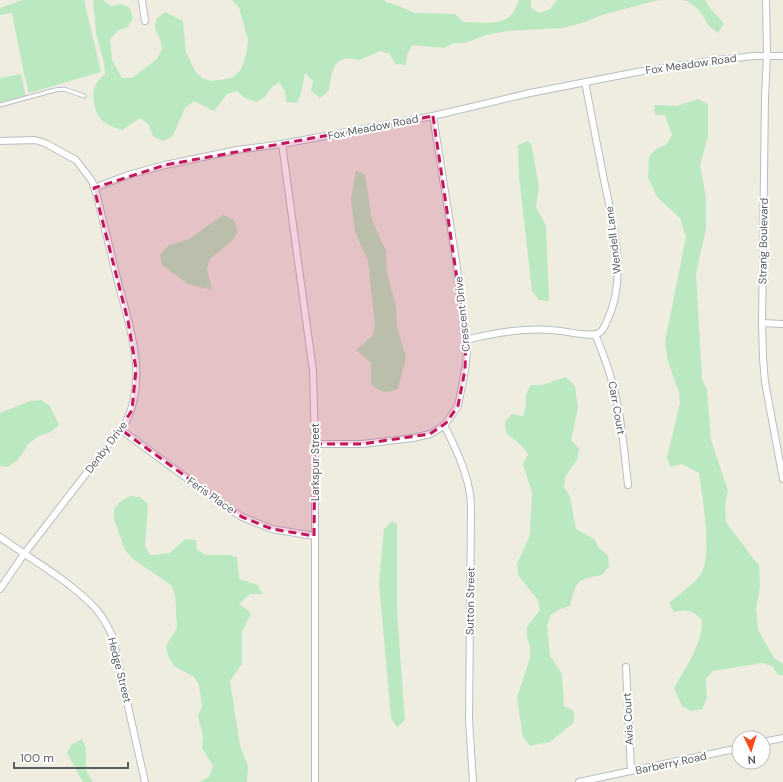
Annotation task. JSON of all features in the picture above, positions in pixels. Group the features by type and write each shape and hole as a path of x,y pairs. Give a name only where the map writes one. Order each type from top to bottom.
{"street":[{"path":"142,0 145,21"},
{"name":"Strang Boulevard","path":"766,0 767,55 762,323 763,359 765,382 783,479"},
{"name":"Fox Meadow Road","path":"94,188 128,175 165,165 237,150 282,144 434,116 585,82 637,72 718,60 767,55 783,56"},
{"name":"Wendell Lane","path":"585,82 612,222 617,261 615,297 610,314 602,330 598,334 595,334"},
{"name":"Crescent Drive","path":"315,444 362,444 413,438 430,434 444,425 458,406 467,352 456,261 434,116"},
{"path":"0,141 35,140 45,143 76,160 92,181 94,188"},
{"name":"Larkspur Street","path":"282,144 313,371 315,444 314,782"},
{"name":"Denby Drive","path":"0,589 24,554 126,422 132,410 136,384 136,363 128,321 94,188"},
{"path":"762,323 783,324"},
{"path":"466,340 482,336 535,329 595,334"},
{"name":"Carr Court","path":"595,334 612,379 628,485"},
{"name":"Sutton Street","path":"444,425 458,454 470,491 469,720 473,782"},
{"name":"Feris Place","path":"120,429 242,517 272,529 314,536"},
{"name":"Hedge Street","path":"0,537 72,587 97,610 106,622 112,635 145,782"},
{"name":"Avis Court","path":"626,667 631,771"},
{"path":"771,740 783,738"},
{"name":"Barberry Road","path":"579,782 731,750"}],"lane":[{"path":"0,105 55,90 64,89 84,96"}],"highlighted area":[{"path":"433,116 466,340 465,370 458,406 446,423 430,434 362,444 315,444 314,536 272,529 242,517 120,429 132,410 136,369 128,321 94,188 165,165"}],"green space":[{"path":"23,0 84,0 101,72 29,93 12,13 0,15 0,8"},
{"path":"93,0 103,0 111,6 121,4 130,8 133,18 128,27 117,31 110,39 112,60 122,78 132,78 157,59 162,49 160,39 155,29 156,19 165,12 183,21 186,52 195,71 202,78 212,81 232,78 240,71 247,50 248,39 239,8 232,0 384,0 415,13 455,14 463,22 489,23 502,21 507,18 513,13 519,0 531,0 531,8 540,13 550,9 557,0 661,0 602,15 582,23 562,28 507,31 486,35 465,43 454,43 444,48 412,45 407,55 406,65 395,64 390,54 380,51 360,60 351,58 345,59 336,64 331,75 329,90 320,98 311,91 313,81 305,73 301,93 297,103 286,102 285,91 279,82 271,88 265,97 256,102 245,98 237,91 227,94 214,111 194,101 185,108 172,137 162,141 153,136 149,125 140,118 122,130 111,126 99,117 95,107 93,92 97,83 105,74 104,63 96,33"},
{"path":"682,0 705,0 710,8 724,23 718,33 709,26 696,7 687,1"},
{"path":"21,74 26,98 0,104 0,78"},
{"path":"698,99 708,104 708,136 700,166 706,197 706,229 696,273 702,380 707,389 711,440 728,491 725,502 726,522 759,566 760,587 756,609 758,630 774,658 783,664 783,675 778,675 772,666 762,663 713,671 706,679 707,699 702,709 691,711 682,706 674,688 696,647 702,620 690,611 674,612 669,603 691,585 701,574 706,553 706,525 699,473 682,464 671,467 667,458 680,403 679,392 668,362 665,342 686,237 680,218 657,197 648,178 649,157 656,149 666,145 672,135 665,115 655,115 654,105 677,106"},
{"path":"528,141 531,144 539,186 536,207 546,226 549,301 539,300 532,291 519,176 518,145"},
{"path":"356,170 365,175 372,220 386,251 387,273 396,306 397,327 406,358 398,389 390,392 383,392 371,384 371,363 356,350 372,336 375,326 368,261 355,232 351,200"},
{"path":"223,215 234,220 238,231 233,240 210,259 207,269 212,290 188,284 162,265 160,255 168,246 189,239"},
{"path":"566,377 575,386 578,408 571,440 579,449 577,460 565,477 564,487 570,497 576,529 594,539 599,548 608,556 609,567 602,575 587,578 578,583 570,606 560,609 551,615 547,625 550,656 562,674 564,706 574,711 574,722 550,742 530,746 523,737 517,698 530,658 527,627 540,610 538,600 518,575 517,564 530,535 532,493 523,464 528,454 521,445 506,433 505,422 512,414 523,416 526,406 526,394 531,385 542,385"},
{"path":"41,400 50,406 59,425 51,432 39,436 29,443 17,461 7,467 0,466 0,413 30,401"},
{"path":"130,496 140,497 148,504 145,546 150,555 170,553 185,539 196,540 197,550 206,555 227,555 237,557 239,579 258,585 262,594 250,594 239,604 251,613 242,632 242,664 230,681 240,746 248,766 247,782 199,782 209,777 213,766 202,748 203,737 198,716 202,707 199,685 194,677 174,666 168,656 166,646 177,628 175,594 171,585 133,559 125,550 114,519 114,509 121,501"},
{"path":"392,521 397,524 397,612 405,720 397,727 391,718 379,582 384,529"},
{"path":"82,739 86,748 86,770 93,782 83,782 67,753 72,744"}]}
